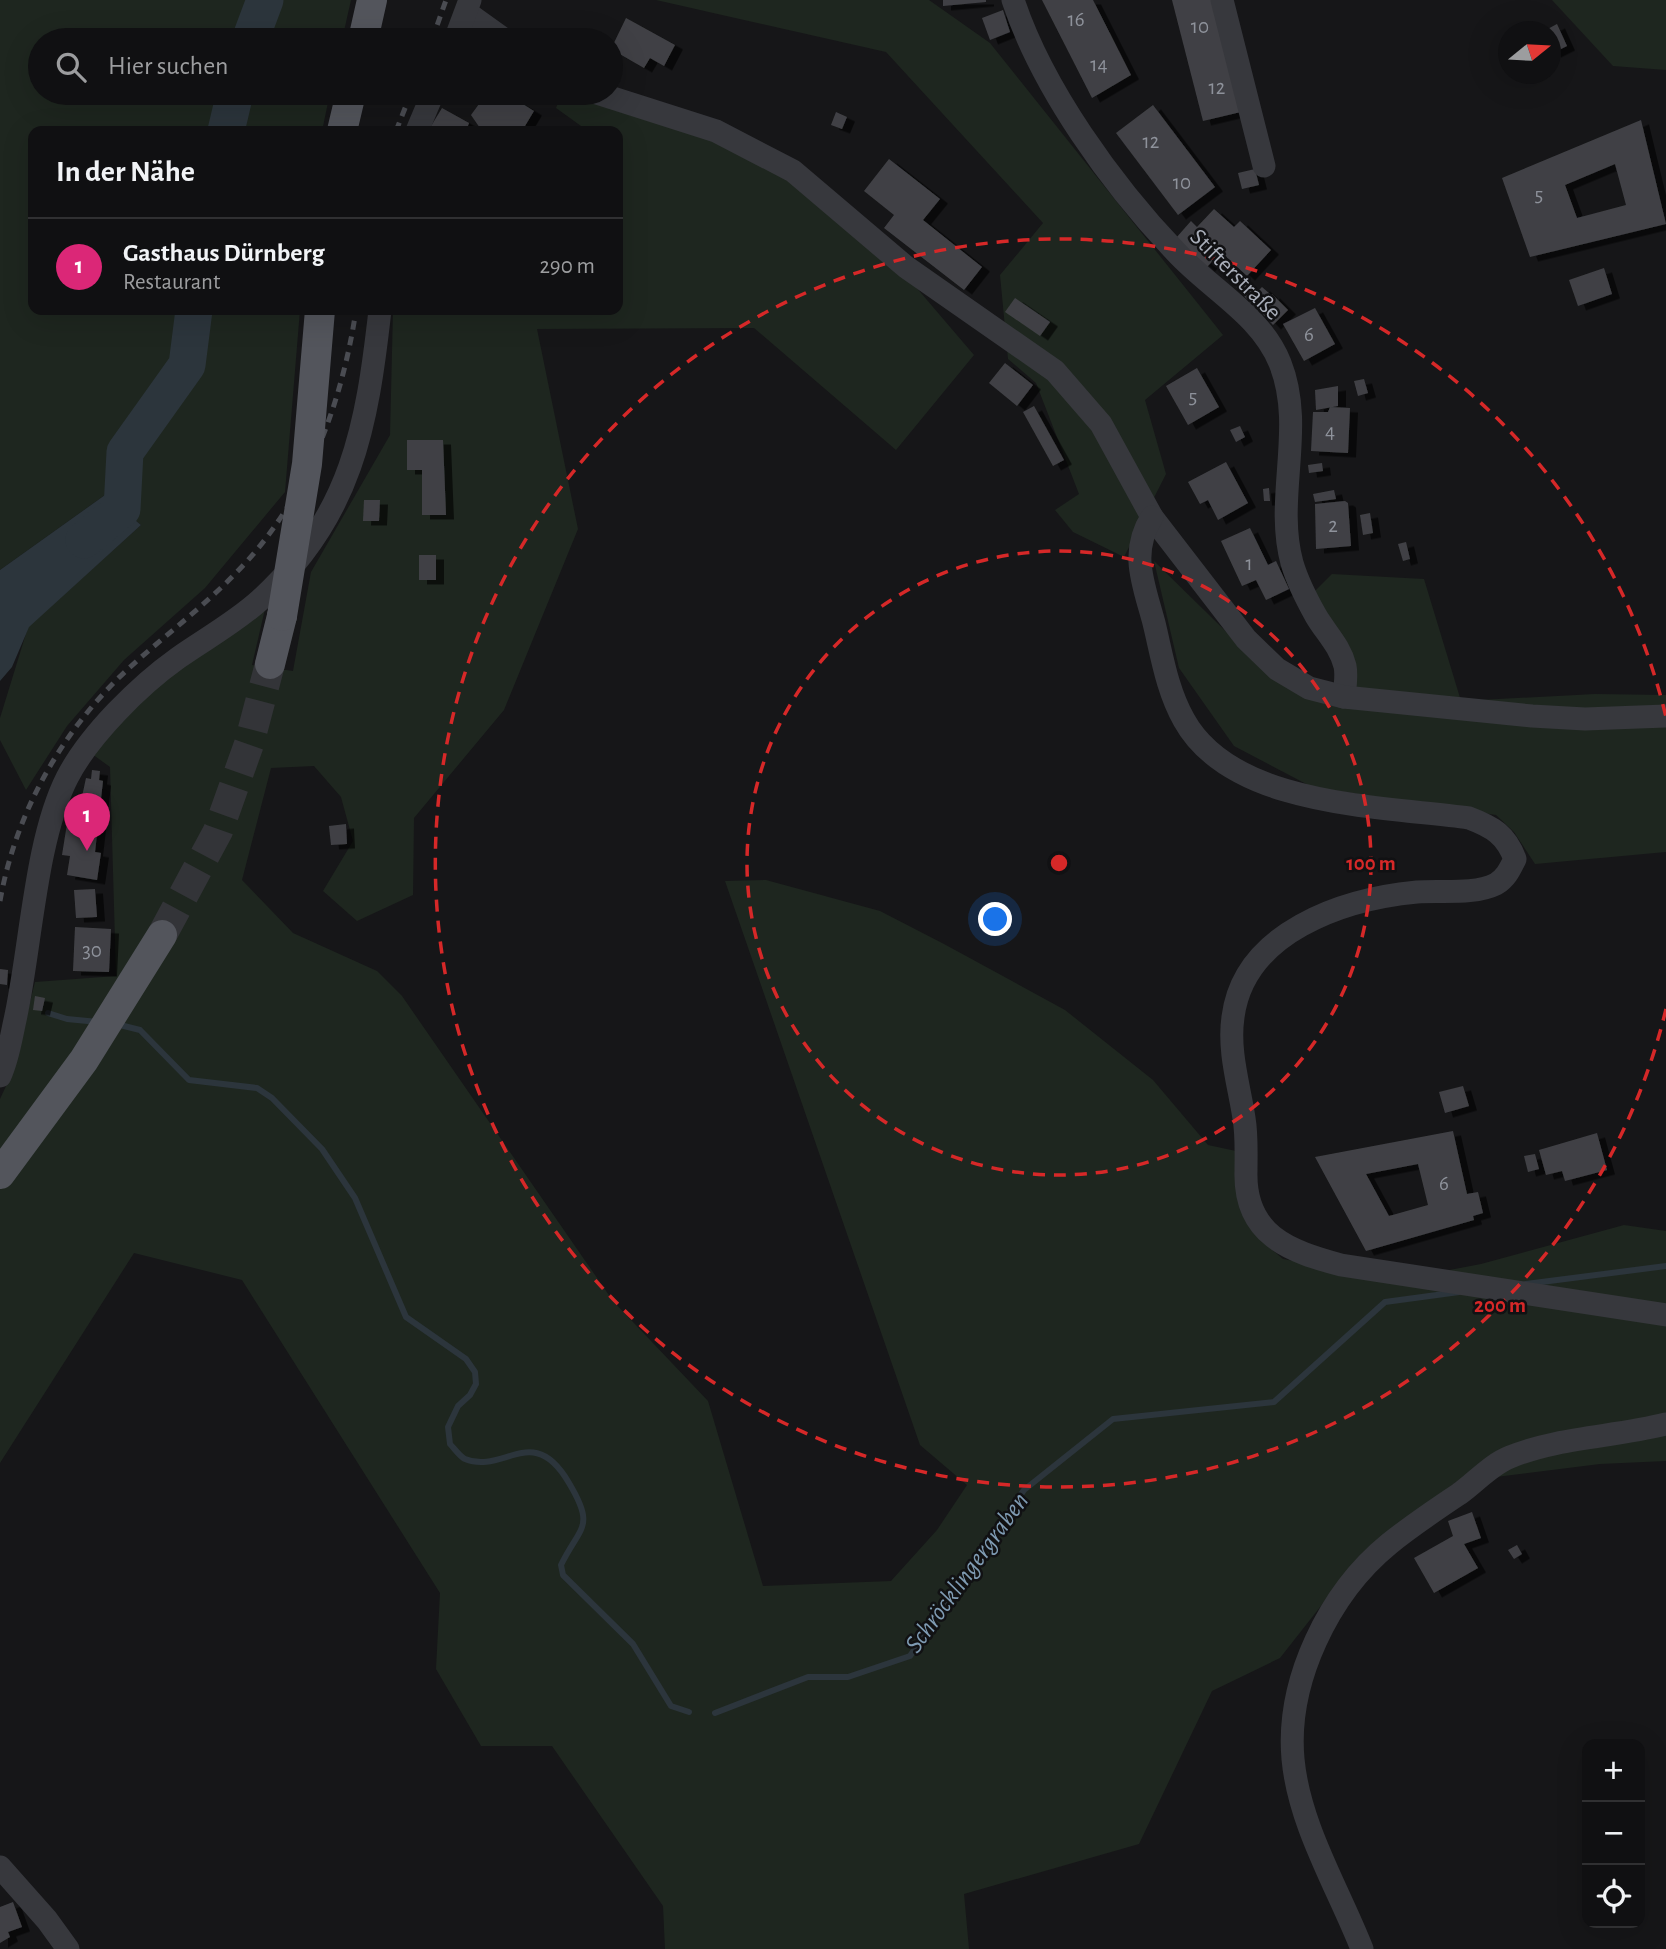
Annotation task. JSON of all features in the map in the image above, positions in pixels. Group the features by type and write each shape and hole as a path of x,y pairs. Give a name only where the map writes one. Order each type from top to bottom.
{"main road":[{"path":"366,28 373,0"},
{"path":"343,126 348,105"},
{"path":"270,664 282,615 307,464 320,315"},
{"path":"0,1174 84,1060 162,935"}],"street":[{"name":"Stifterstraße","path":"1013,0 1038,64 1068,114 1148,221 1177,254 1260,329 1280,362 1290,397 1286,535 1293,566 1307,596 1339,648 1346,668 1344,698"},
{"path":"1222,0 1264,166"},
{"path":"460,28 468,6 492,28"},
{"path":"623,101 716,131 793,171 906,267 1030,351 1079,395 1101,425 1152,517 1245,639 1277,669 1309,688 1344,698 1585,719 1666,716"},
{"path":"419,126 428,105"},
{"path":"0,1076 12,1034 52,814 68,776 95,739 137,691 175,660 260,601 306,549 332,509 353,463 365,423 379,315"},
{"path":"1152,517 1142,533 1138,553 1143,580 1171,691 1184,720 1202,745 1222,762 1252,778 1288,791 1469,818 1492,827 1508,841 1515,859 1508,873 1495,884 1476,888 1413,892 1328,912 1280,939 1253,966 1242,985 1233,1017 1233,1042 1247,1140 1246,1187 1254,1214 1276,1241 1290,1250 1341,1265 1666,1315"},
{"path":"1362,1949 1312,1831 1297,1784 1292,1739 1298,1691 1317,1641 1350,1587 1368,1564 1389,1544 1472,1485 1496,1464 1525,1451 1666,1424"},
{"path":"0,1867 47,1920 68,1949"}],"shaded area":[{"path":"0,0 351,0 345,28 28,28 28,105 327,105 323,126 28,126 28,315 300,315 285,492 205,588 124,660 67,726 26,790 0,740 0,718 28,627 141,525 105,495 0,570"},
{"path":"656,0 929,0 990,43 1223,335 1145,400 1166,474 1124,557 1073,532 1055,510 1079,494 1036,383 1008,359 1000,275 1043,223 886,52"},
{"path":"1552,0 1666,0 1666,70 1613,66"},
{"path":"623,99 787,162 874,238 974,355 896,450 754,328 537,329 578,529 504,710 414,818 413,895 357,921 323,891 353,841 341,797 314,766 271,768 242,880 293,933 377,971 402,996 613,1301 708,1401 763,1586 891,1581 937,1530 967,1485 920,1445 725,881 766,880 880,911 1065,1010 1153,1080 1208,1145 1236,1151 1263,1242 1283,1259 1397,1280 1481,1264 1624,1225 1666,1231 1666,1461 1600,1464 1456,1482 1361,1555 1280,1658 1212,1691 1139,1844 964,1894 969,1949 665,1949 663,1906 552,1746 481,1746 436,1669 440,1593 242,1280 134,1253 0,1463 0,1099 13,1071 35,982 116,976 110,767 92,754 144,694 265,609 252,665 293,671 311,572 390,435 393,315 623,315 623,126 581,126 556,108 557,105 623,105"},
{"path":"105,495 141,525 29,627 12,667 0,681 0,570"},
{"path":"1154,561 1257,662 1346,709 1313,593 1332,574 1424,579 1461,701 1595,694 1666,695 1666,852 1535,864 1514,832 1496,815 1312,787 1234,746 1179,668"}],"building":[{"path":"943,0 986,0 986,2 943,6"},
{"path":"1042,0 1093,0 1131,75 1092,98"},
{"path":"1172,0 1216,0 1245,111 1203,121"},
{"path":"1003,10 1010,32 990,40 982,18"},
{"path":"626,18 675,45 664,66 650,58 644,68 623,56 621,28"},
{"path":"1561,33 1567,46 1561,49"},
{"path":"478,105 524,105 534,111 525,126 479,126 471,115"},
{"path":"1153,105 1215,187 1178,215 1116,133"},
{"path":"442,108 469,123 468,126 431,126"},
{"path":"836,112 847,117 842,129 831,125"},
{"path":"1641,120 1666,224 1530,257 1502,178","holes":["1615,164 1626,205 1577,218 1565,185"]},
{"path":"889,159 940,199 923,220 982,267 964,290 884,228 894,215 864,191"},
{"path":"1255,169 1259,185 1242,189 1238,173"},
{"path":"1214,209 1234,227 1240,221 1271,250 1247,276 1221,252 1207,267 1176,238 1191,221 1197,227"},
{"path":"1604,268 1612,294 1578,306 1569,280"},
{"path":"1243,281 1255,294 1262,287 1270,294 1255,308 1236,287"},
{"path":"1272,294 1288,310 1273,325 1258,309"},
{"path":"1015,298 1050,322 1040,336 1005,312"},
{"path":"1315,308 1335,344 1304,361 1283,324"},
{"path":"1005,363 1033,385 1017,406 989,383"},
{"path":"1197,368 1219,407 1188,425 1166,386"},
{"path":"1364,379 1368,393 1358,396 1354,381"},
{"path":"1338,386 1338,406 1316,410 1315,390"},
{"path":"1034,406 1064,460 1053,466 1023,412"},
{"path":"1330,407 1350,408 1348,453 1311,451 1313,412 1328,412"},
{"path":"1240,426 1245,437 1236,442 1230,430"},
{"path":"407,440 443,440 446,515 422,515 422,470 407,470"},
{"path":"1226,462 1248,503 1218,520 1208,500 1200,504 1188,482"},
{"path":"1322,463 1323,471 1309,473 1308,465"},
{"path":"1269,488 1270,501 1264,501 1263,489"},
{"path":"1334,490 1336,499 1315,502 1313,494"},
{"path":"364,500 380,500 379,521 363,521"},
{"path":"1348,503 1351,546 1316,549 1315,504"},
{"path":"1370,513 1373,533 1363,535 1360,515"},
{"path":"1250,528 1268,565 1276,561 1289,589 1266,600 1256,580 1242,586 1221,541"},
{"path":"1406,542 1410,559 1403,561 1398,544"},
{"path":"419,555 436,555 436,580 419,580"},
{"path":"92,770 100,771 99,780 103,781 95,852 101,853 97,880 67,875 70,856 62,855 70,805 80,806 86,778 91,779"},
{"path":"346,824 347,844 331,845 329,826"},
{"path":"95,889 97,917 76,918 74,890"},
{"path":"75,927 111,929 109,972 73,971"},
{"path":"0,969 8,970 7,985 0,984"},
{"path":"35,996 45,998 42,1011 33,1010"},
{"path":"1463,1086 1469,1106 1445,1113 1439,1092"},
{"path":"1453,1131 1467,1194 1478,1192 1483,1213 1473,1216 1474,1220 1366,1251 1315,1157","holes":["1418,1164 1428,1205 1389,1216 1366,1174"]},
{"path":"1597,1133 1607,1170 1565,1181 1562,1171 1546,1175 1539,1150"},
{"path":"1535,1154 1539,1169 1528,1172 1524,1156"},
{"path":"1472,1512 1481,1538 1464,1544 1478,1568 1434,1593 1414,1558 1453,1536 1448,1521"},
{"path":"1517,1545 1522,1554 1514,1559 1508,1550"},
{"path":"13,1902 22,1927 8,1932 10,1937 0,1943 0,1907"}],"waterway":[{"path":"254,28 265,0"},
{"path":"227,126 232,105"},
{"path":"84,540 122,509 125,452 187,365 193,315"},
{"name":"Schröcklingergraben","path":"48,1013 67,1019 98,1022"},
{"name":"Schröcklingergraben","path":"116,1024 140,1030 189,1080 257,1088 272,1098 322,1149 355,1198 406,1317 466,1359 475,1372 476,1384 470,1395 458,1406 448,1427 450,1444 463,1458 479,1462 531,1452 543,1455 556,1465 577,1498 583,1518 579,1534 561,1565 563,1575 633,1644 671,1706 689,1712"},
{"name":"Schröcklingergraben","path":"1526,1284 1666,1266"},
{"name":"Schröcklingergraben","path":"715,1713 808,1677 848,1677 910,1656 1024,1490 1113,1419 1274,1402 1385,1302 1459,1292"}],"tunnel":[{"path":"162,935 218,831 249,744 270,664"}],"railway":[{"path":"436,28 446,0"},
{"path":"398,126 406,105"},
{"path":"0,901 7,868 30,804 63,745 83,717 129,668 241,568 275,526 293,498 309,468 333,407 343,375 355,315"}],"place":[{"name":"Gasthaus Dürnberg","path":"87,851"}]}
